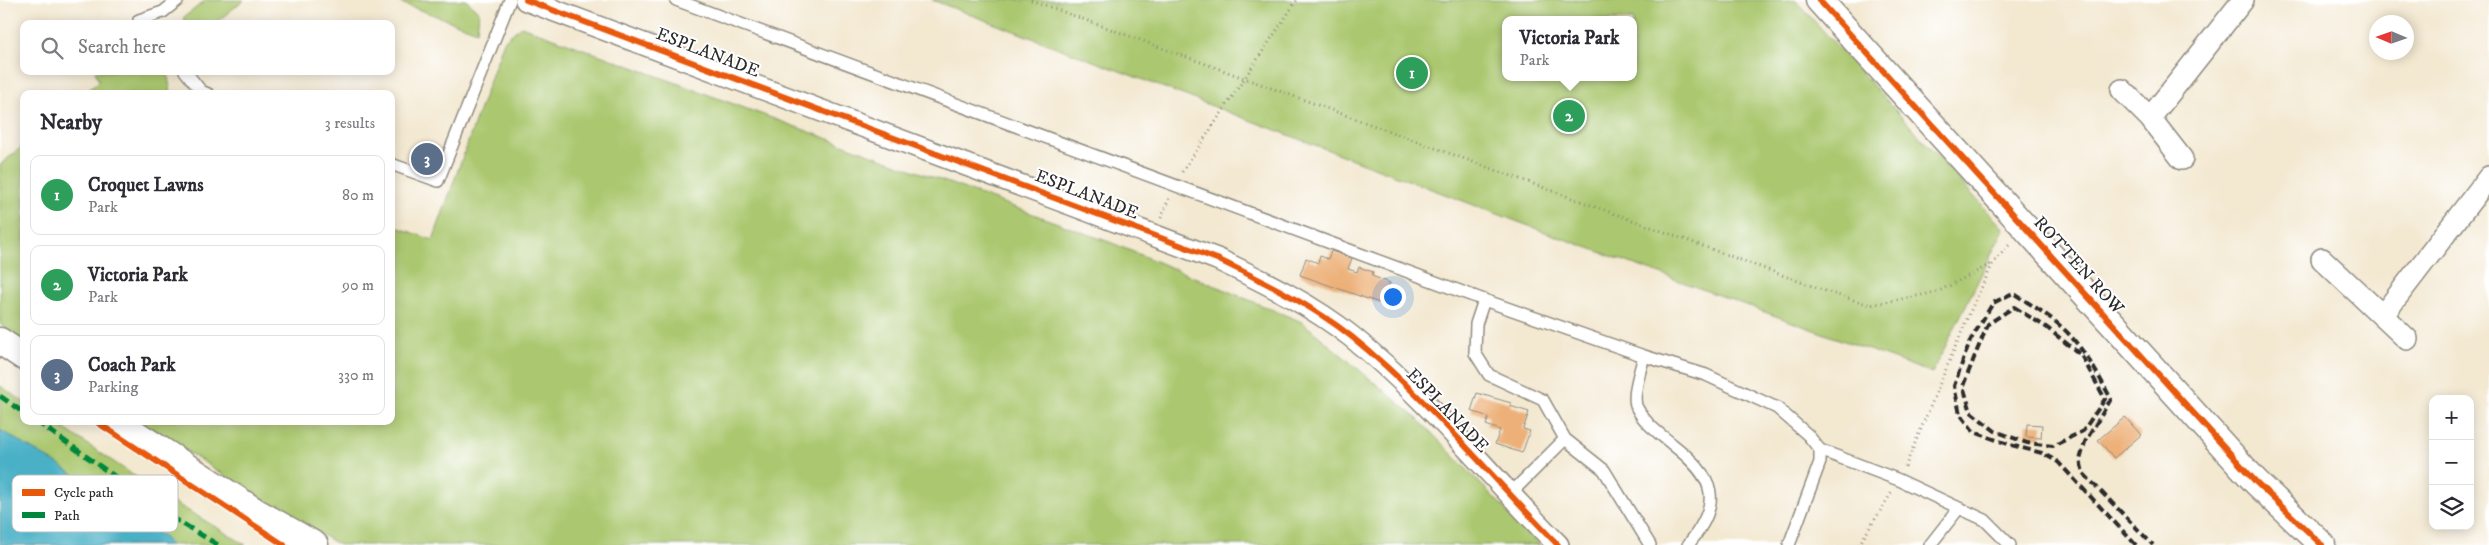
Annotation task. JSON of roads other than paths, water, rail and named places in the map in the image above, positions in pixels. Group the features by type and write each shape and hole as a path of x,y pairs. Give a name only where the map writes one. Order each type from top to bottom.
{"street":[{"name":"ESPLANADE","path":"526,0 1217,259 1252,276 1292,298 1351,337 1419,397 1558,545"},
{"name":"ROTTEN ROW","path":"1819,0 2256,482 2322,545"},
{"path":"2150,118 2243,0"},
{"path":"2122,90 2150,118 2182,160"},
{"path":"2383,315 2489,176"},
{"path":"2322,259 2407,339"},
{"path":"0,341 20,355"},
{"path":"122,425 247,505 315,545"}],"lane":[{"path":"139,20 163,12 178,0"},
{"path":"395,166 438,182 510,0"},
{"path":"676,0 1484,300 1644,356 1706,375 1778,408 1808,435 1820,450 1899,480 1985,520 2010,545"},
{"path":"160,20 163,12"},
{"path":"188,75 200,90"},
{"path":"1484,300 1476,324 1475,353 1490,375 1543,400 1565,439 1604,470 1650,545"},
{"path":"1644,356 1637,381 1636,407 1652,429 1674,445 1708,481 1712,497 1697,534 1688,545"},
{"path":"1509,495 1565,439"},
{"path":"1789,545 1820,462 1820,450"},
{"path":"1930,545 1959,508"}],"water":[{"path":"0,430 74,475 12,475 12,532 157,532 171,545 0,545"}],"railway":[{"path":"2136,545 2058,462 2042,453 2011,445 1974,432 1960,414 1954,386 1970,341 1993,303 2013,293 2061,326 2089,361 2111,399 2085,442 2080,460 2083,473 2153,545"},
{"path":"2014,307 2046,327 2081,355 2105,399 2083,431 2053,446 2027,443 1995,431 1971,412 1963,386 1988,324 2014,307"}],"place":[{"name":"Croquet Lawns","path":"1412,73"},
{"name":"Victoria Park","path":"1569,116"},
{"name":"Coach Park","path":"427,159"}]}
